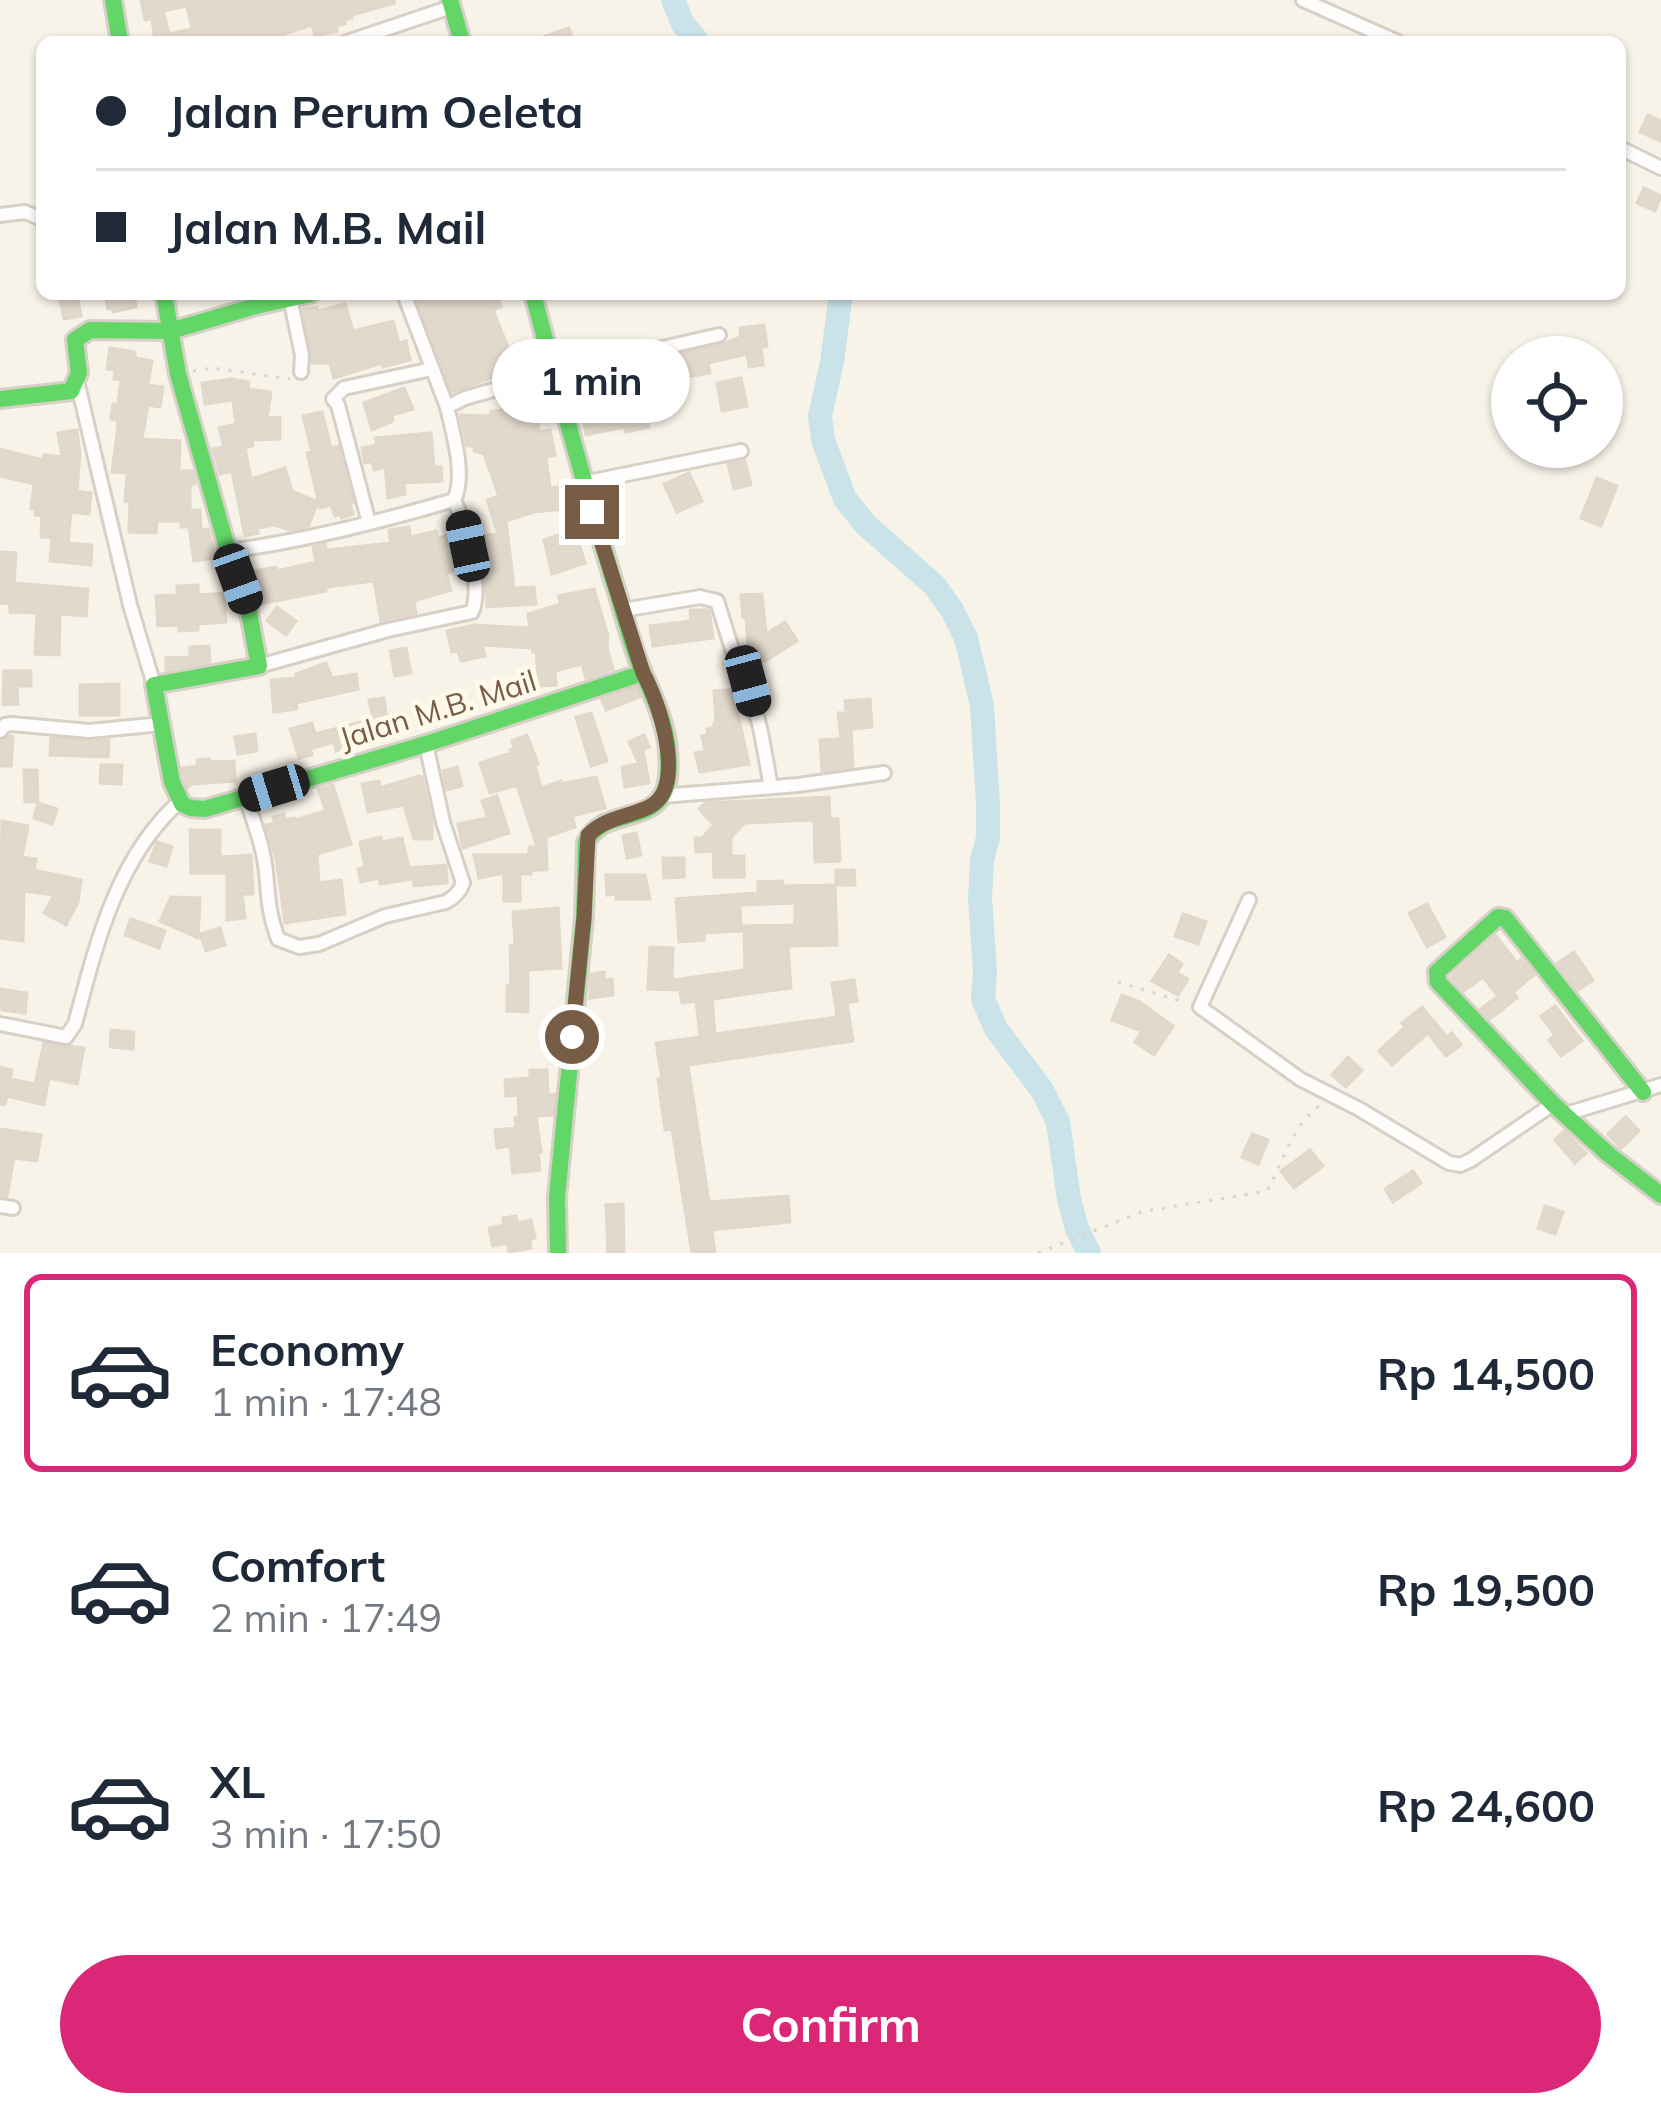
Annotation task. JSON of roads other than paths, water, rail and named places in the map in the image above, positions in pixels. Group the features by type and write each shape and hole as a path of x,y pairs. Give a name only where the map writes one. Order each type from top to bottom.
{"street":[{"path":"113,0 119,36"},
{"path":"1303,0 1384,36"},
{"path":"363,36 451,3 460,36"},
{"path":"1626,151 1661,168"},
{"path":"0,215 25,212 36,217"},
{"path":"165,300 178,374 248,607 259,666"},
{"path":"0,399 71,392 80,374 75,340 80,334 106,329 170,331 276,300"},
{"path":"291,300 301,372"},
{"path":"228,551 369,524 457,496 459,477 447,407 406,300"},
{"path":"535,300 583,483 643,673 664,721 665,788 657,801"},
{"path":"447,407 553,373 719,335"},
{"path":"369,524 333,399 344,388 432,369"},
{"path":"0,1024 66,1037 75,1024 104,921 124,875 147,835 179,802 77,385"},
{"path":"583,483 741,451"},
{"path":"154,686 259,666 472,612 475,583 454,500"},
{"path":"623,610 700,597 717,601 748,681 771,787"},
{"name":"Jalan M.B. Mail","path":"179,802 206,809 643,673"},
{"path":"0,731 12,724 89,731 162,724"},
{"path":"246,797 262,850 267,907 278,939 299,947 319,944 385,916 446,902 462,888 426,744"},
{"path":"558,1253 557,1197 588,835 598,826 657,801 884,773"},
{"path":"1249,900 1200,1007 1300,1078 1460,1165 1559,1109 1652,1089 1505,918 1498,917 1441,968 1438,982 1559,1109 1661,1196"}],"waterway":[{"path":"673,0 693,36"},
{"path":"840,300 820,416 823,440 845,499 866,525 934,585 966,638 982,705 988,806 980,898 983,999 996,1029 1042,1090 1058,1122 1069,1199 1089,1253"}]}
